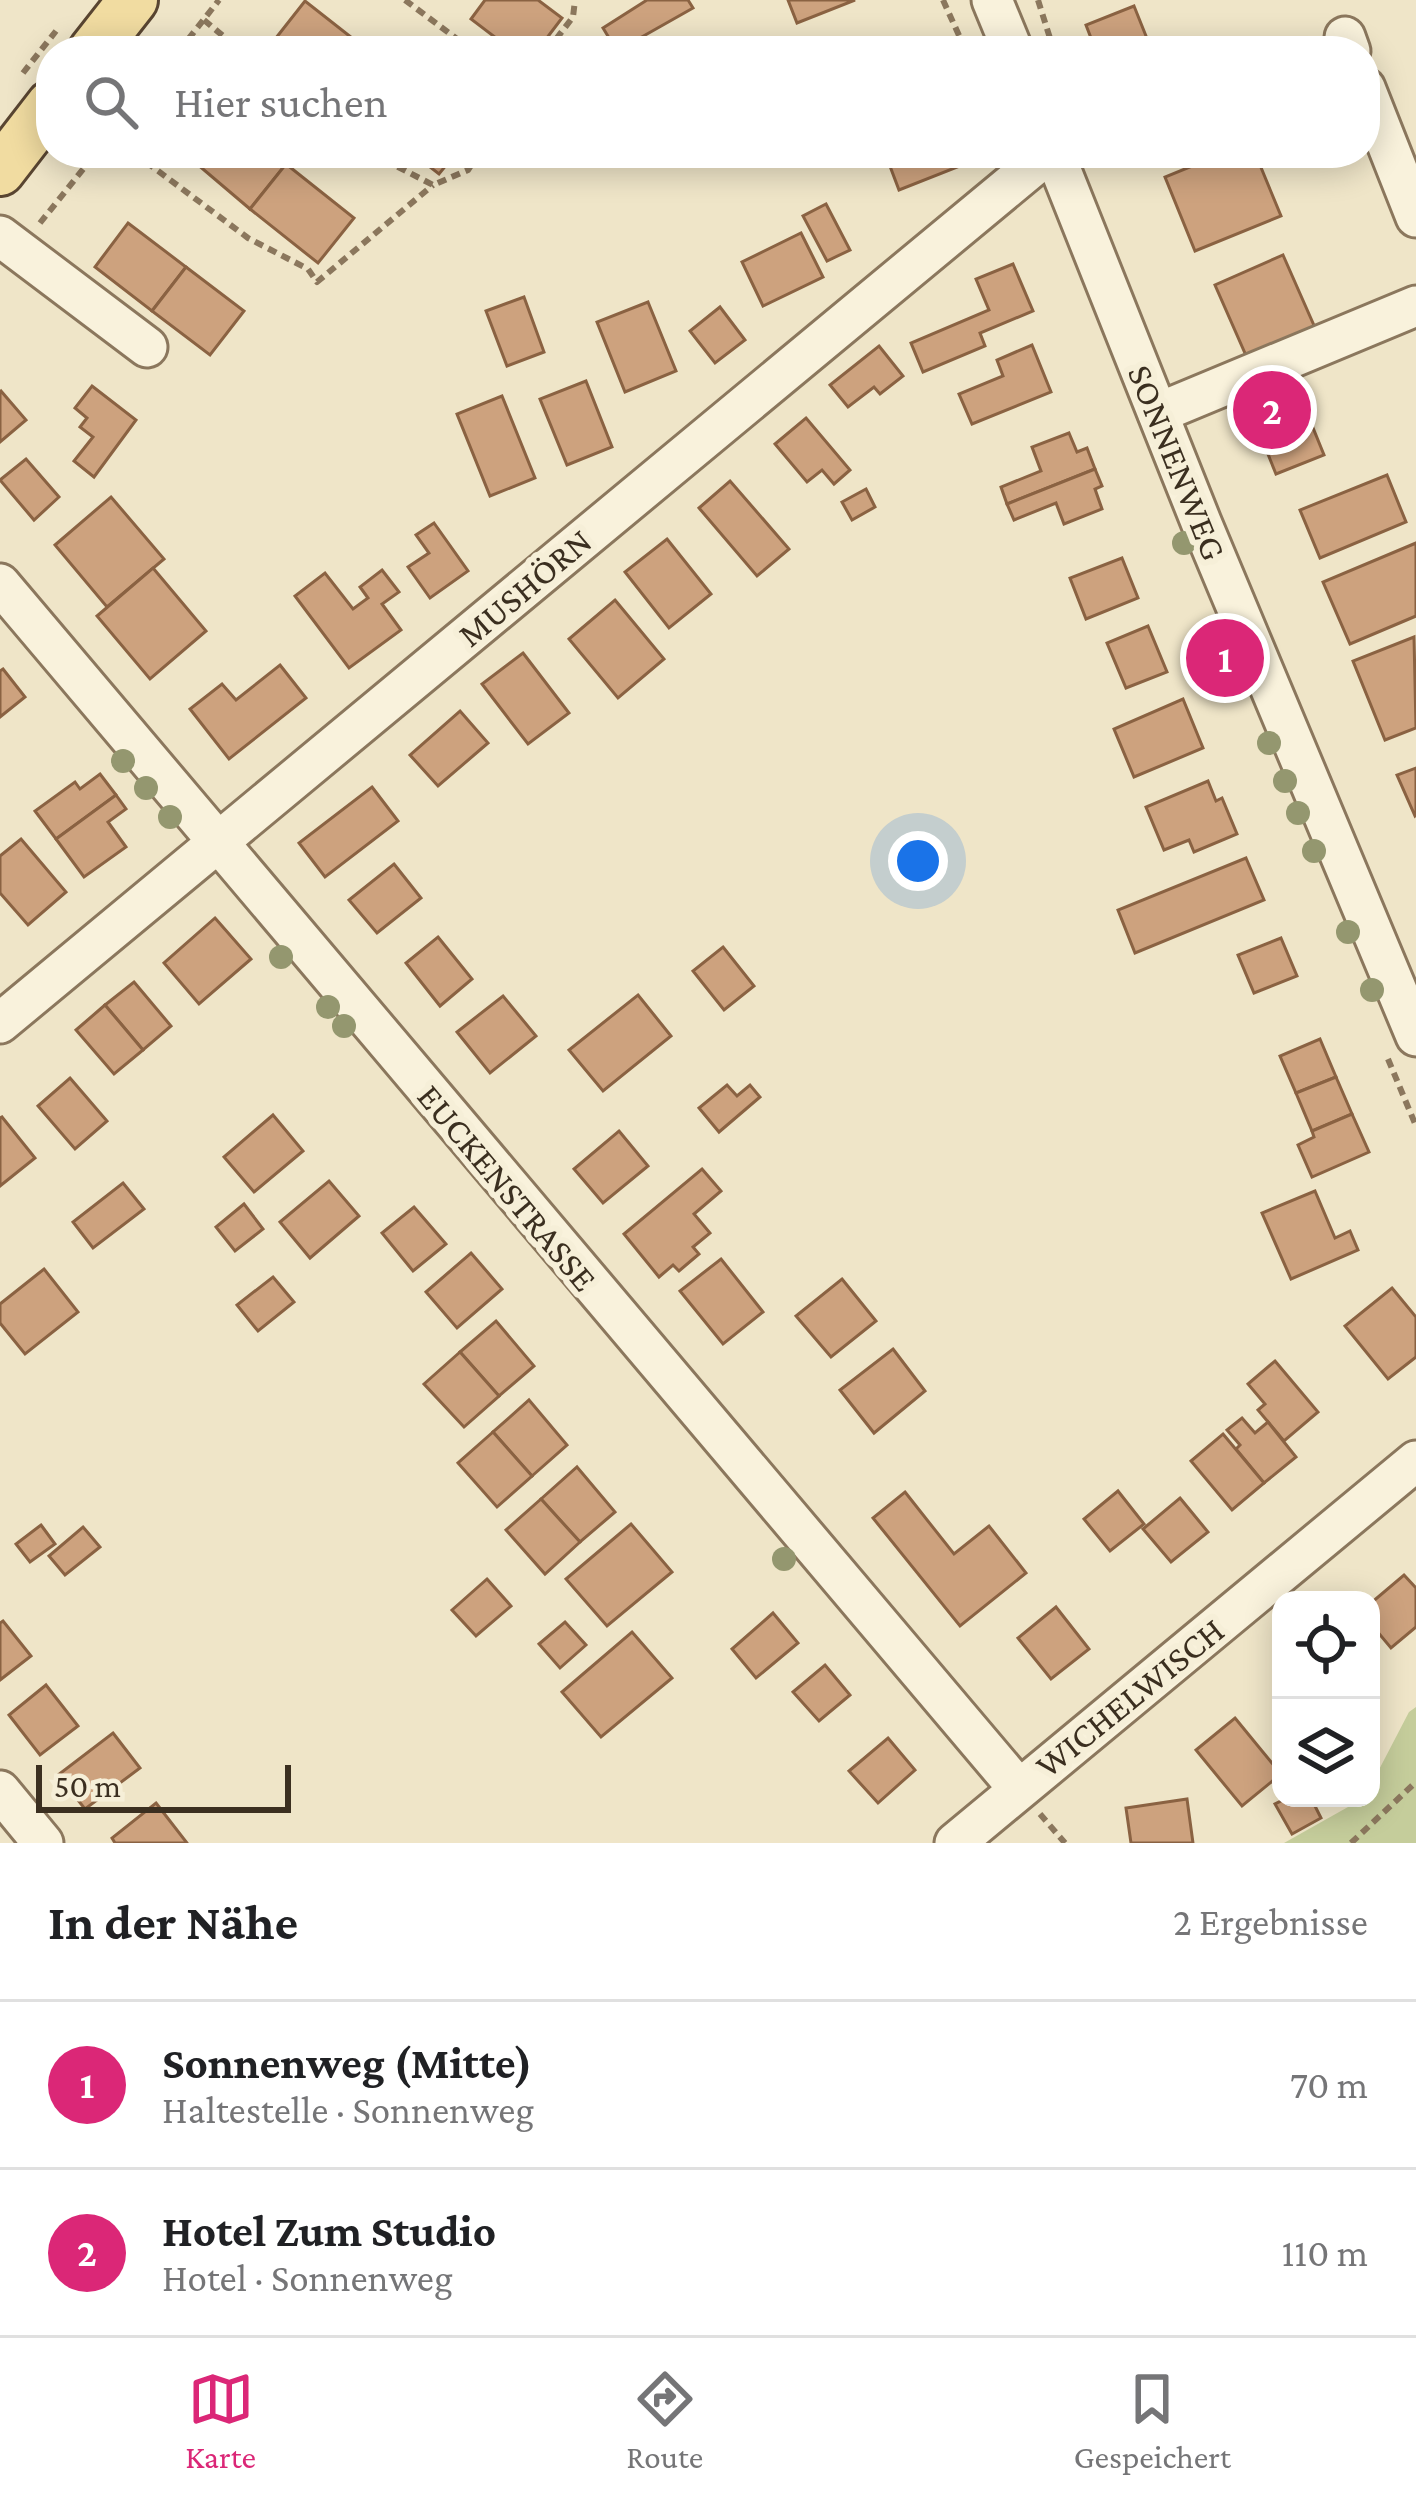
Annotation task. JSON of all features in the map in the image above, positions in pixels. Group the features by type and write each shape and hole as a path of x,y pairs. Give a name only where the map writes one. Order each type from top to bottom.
{"main road":[{"path":"80,34 134,0"},
{"path":"0,171 32,95"}],"street":[{"path":"992,0 1006,36"},
{"path":"1380,126 1416,218"},
{"name":"MUSHÖRN","path":"0,1022 1033,168"},
{"name":"SONNENWEG","path":"1057,168 1416,1036"},
{"path":"9,243 147,346"},
{"path":"1158,413 1416,306"},
{"name":"EUCKENSTRASSE","path":"0,584 1018,1788"},
{"name":"WICHELWISCH","path":"956,1843 1416,1461"},
{"path":"0,1791 43,1843"}],"path":[{"path":"191,36 219,0"},
{"path":"405,0 453,36"},
{"path":"559,36 573,17 574,0"},
{"path":"943,0 959,36"},
{"path":"1038,0 1049,36"},
{"path":"204,20 223,36"},
{"path":"9,243 82,168"},
{"path":"154,168 248,238 308,269 317,282 433,185 469,168"},
{"path":"400,168 433,185"},
{"path":"1352,1843 1416,1782"}],"green space":[{"path":"1416,1707 1416,1843 1284,1843 1348,1807 1380,1807 1380,1768"}],"building":[{"path":"485,0 538,0 562,18 548,36 493,36 471,19"},
{"path":"647,0 688,0 693,8 644,36 608,36 603,28"},
{"path":"788,0 855,0 797,23"},
{"path":"305,1 350,36 278,36"},
{"path":"1134,6 1146,36 1090,36 1086,25"},
{"path":"202,168 283,168 250,209"},
{"path":"283,168 291,168 354,218 318,263 250,209"},
{"path":"891,168 955,168 899,190"},
{"path":"1187,168 1261,168 1281,216 1195,251 1165,177"},
{"path":"826,204 850,250 827,261 803,216"},
{"path":"128,223 186,267 152,311 95,267"},
{"path":"801,233 823,277 763,306 742,262"},
{"path":"1283,255 1316,330 1248,360 1215,285"},
{"path":"1013,264 1033,311 980,333 985,346 923,372 911,343 989,310 976,279"},
{"path":"186,267 244,311 210,355 152,311"},
{"path":"524,297 544,352 507,366 486,311"},
{"path":"648,302 676,371 625,392 597,322"},
{"path":"720,307 745,340 715,363 690,331"},
{"path":"1032,345 1051,392 972,424 959,394 1003,376 997,360"},
{"path":"879,346 903,376 880,394 874,387 848,407 830,385"},
{"path":"1290,371 1324,455 1276,474 1242,390"},
{"path":"586,381 612,447 567,465 540,399"},
{"path":"92,386 136,420 94,477 74,461 93,437 80,427 87,418 75,408"},
{"path":"0,392 26,420 0,442"},
{"path":"502,396 535,478 490,496 457,414"},
{"path":"806,418 850,470 834,484 822,470 807,482 775,444"},
{"path":"1069,433 1077,452 1087,448 1095,469 1007,504 1001,487 1041,471 1032,447"},
{"path":"26,459 59,497 34,520 0,480"},
{"path":"1095,469 1102,486 1095,489 1102,509 1064,524 1056,503 1014,520 1007,504"},
{"path":"1387,475 1406,522 1320,558 1300,510"},
{"path":"730,481 789,549 757,576 699,508"},
{"path":"866,489 875,507 852,520 842,502"},
{"path":"111,497 164,559 107,607 55,545"},
{"path":"434,523 468,571 430,598 408,567 429,553 416,535"},
{"path":"667,539 711,594 669,628 625,572"},
{"path":"1416,543 1416,616 1350,644 1323,582"},
{"path":"1122,558 1138,598 1086,619 1070,578"},
{"path":"153,568 206,631 150,679 97,616"},
{"path":"382,570 399,592 382,604 401,630 349,668 295,596 325,573 353,609 368,598 360,587"},
{"path":"615,600 664,659 618,698 569,639"},
{"path":"1148,626 1167,672 1126,688 1107,643"},
{"path":"1414,637 1416,728 1385,740 1353,661"},
{"path":"523,653 569,713 528,744 482,684"},
{"path":"280,665 306,698 229,759 190,709 222,684 236,700"},
{"path":"0,671 25,697 0,717"},
{"path":"1183,699 1203,748 1134,777 1114,729"},
{"path":"460,711 488,743 438,786 410,755"},
{"path":"1416,768 1416,815 1415,816 1397,775"},
{"path":"100,774 116,795 56,839 35,811 75,782 80,789"},
{"path":"1208,781 1216,801 1222,798 1237,834 1194,852 1189,840 1164,850 1146,807"},
{"path":"372,787 398,821 325,877 299,843"},
{"path":"116,795 126,809 108,822 126,847 84,877 56,839"},
{"path":"21,839 66,892 28,925 0,893 0,856"},
{"path":"1246,858 1264,900 1135,953 1118,910"},
{"path":"394,864 421,898 377,933 349,900"},
{"path":"215,918 251,959 199,1004 164,963"},
{"path":"438,937 472,979 440,1006 406,963"},
{"path":"1281,938 1297,976 1254,993 1238,955"},
{"path":"723,947 754,986 724,1010 693,971"},
{"path":"134,982 171,1026 143,1050 105,1005"},
{"path":"638,995 671,1036 603,1091 569,1050"},
{"path":"503,996 536,1036 490,1073 457,1032"},
{"path":"105,1005 143,1050 114,1074 76,1030"},
{"path":"1320,1039 1336,1077 1296,1093 1280,1056"},
{"path":"1336,1077 1352,1114 1312,1131 1296,1093"},
{"path":"70,1078 107,1121 75,1149 38,1106"},
{"path":"727,1085 737,1096 750,1085 760,1097 719,1132 699,1108"},
{"path":"1352,1114 1369,1152 1312,1177 1298,1145 1314,1137 1312,1131"},
{"path":"273,1115 303,1151 254,1192 224,1157"},
{"path":"0,1118 35,1158 0,1186"},
{"path":"619,1131 648,1166 603,1203 574,1169"},
{"path":"702,1169 721,1191 694,1214 710,1233 693,1247 699,1254 679,1271 673,1265 659,1277 624,1234"},
{"path":"329,1181 359,1216 310,1258 280,1222"},
{"path":"123,1183 144,1209 93,1248 73,1222"},
{"path":"1315,1191 1335,1238 1350,1231 1358,1250 1291,1279 1262,1213"},
{"path":"244,1204 263,1229 235,1251 216,1227"},
{"path":"414,1207 446,1244 413,1271 382,1233"},
{"path":"471,1253 502,1289 457,1328 426,1292"},
{"path":"721,1259 763,1312 723,1344 680,1291"},
{"path":"44,1269 78,1312 25,1354 0,1323 0,1304"},
{"path":"273,1277 294,1302 258,1331 237,1305"},
{"path":"842,1279 876,1321 831,1357 796,1316"},
{"path":"1392,1288 1416,1317 1416,1357 1388,1379 1345,1326"},
{"path":"496,1321 534,1366 499,1396 460,1352"},
{"path":"893,1349 925,1391 874,1433 840,1390"},
{"path":"460,1352 499,1396 464,1427 424,1384"},
{"path":"1275,1361 1318,1412 1284,1441 1258,1410 1265,1404 1248,1384"},
{"path":"529,1400 567,1445 532,1476 493,1432"},
{"path":"1242,1418 1255,1433 1268,1422 1296,1457 1264,1483 1227,1430"},
{"path":"493,1432 532,1476 497,1507 458,1463"},
{"path":"1223,1434 1264,1483 1232,1510 1191,1461"},
{"path":"577,1467 615,1512 580,1542 541,1499"},
{"path":"1118,1491 1144,1524 1110,1551 1084,1519"},
{"path":"905,1492 954,1554 989,1526 1026,1573 960,1626 873,1518"},
{"path":"1180,1498 1208,1532 1171,1562 1143,1529"},
{"path":"541,1499 580,1542 545,1574 506,1530"},
{"path":"631,1524 672,1572 607,1626 566,1579"},
{"path":"41,1525 55,1544 30,1562 16,1544"},
{"path":"83,1527 100,1547 65,1575 49,1556"},
{"path":"1404,1575 1416,1588 1416,1627 1391,1648 1380,1635 1380,1595"},
{"path":"487,1579 511,1606 476,1636 452,1610"},
{"path":"1056,1607 1089,1649 1051,1679 1018,1638"},
{"path":"773,1613 798,1643 756,1678 732,1649"},
{"path":"565,1622 586,1645 560,1668 539,1644"},
{"path":"0,1623 31,1656 0,1680"},
{"path":"632,1632 672,1678 601,1737 562,1692"},
{"path":"825,1665 850,1695 819,1721 793,1692"},
{"path":"46,1685 78,1726 40,1755 9,1715"},
{"path":"1235,1718 1272,1763 1272,1781 1242,1806 1196,1750"},
{"path":"113,1733 140,1768 85,1809 58,1775"},
{"path":"888,1738 915,1770 878,1803 849,1771"},
{"path":"1187,1799 1193,1843 1131,1843 1126,1808"},
{"path":"156,1803 187,1843 115,1843 112,1838"},
{"path":"1277,1807 1316,1807 1321,1818 1292,1834"}],"place":[{"name":"Hotel Zum Studio","path":"1272,410"},
{"name":"Sonnenweg (Mitte)","path":"1225,658"}]}
